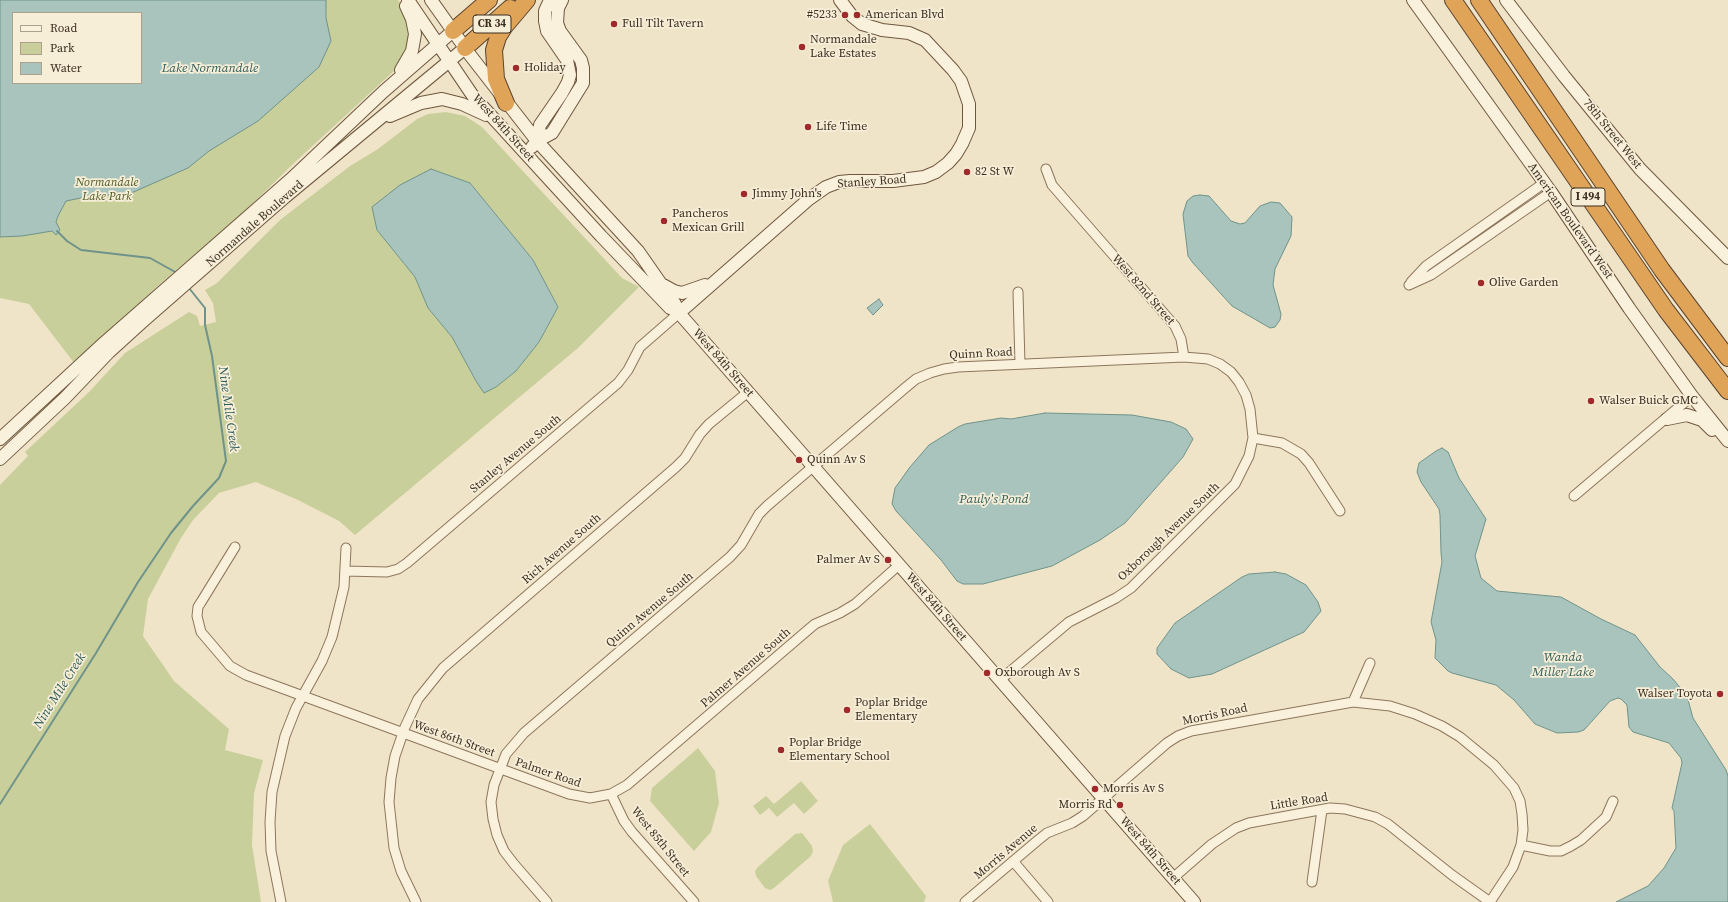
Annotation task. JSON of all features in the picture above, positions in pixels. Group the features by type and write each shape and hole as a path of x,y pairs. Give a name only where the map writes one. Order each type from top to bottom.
{"highway":[{"name":"Normandale Boulevard","path":"453,31 489,0"},
{"name":"Normandale Boulevard","path":"465,48 520,0"},
{"path":"506,103 496,79 494,50 498,38 505,26 527,0"},
{"name":"I 494","path":"1453,0 1666,310 1728,391"},
{"name":"I 494","path":"1479,0 1662,270 1728,358"}],"street":[{"path":"383,92 407,62 415,42 414,26 402,0"},
{"name":"West 84th Street","path":"408,0 473,96 492,118 670,308 679,313"},
{"name":"West 84th Street","path":"431,0 506,103 537,141 638,251 662,284 679,313 1194,902"},
{"path":"537,141 540,125 562,93 570,75 567,60 547,30 545,11 550,0"},
{"path":"525,153 537,141 552,132 583,83 583,68 581,60 560,30 557,23 558,8 562,0"},
{"name":"American Boulevard West","path":"1413,0 1548,187 1629,308 1692,396 1728,441"},
{"name":"78th Street West","path":"1506,0 1564,76 1632,159 1660,190 1728,258"},
{"name":"Stanley Road","path":"679,313 809,199 826,187 839,182 909,180 924,178 936,172 952,159 962,144 969,128 969,104 960,81 931,46 925,40 909,33 882,30 862,24 852,16 844,2"},
{"name":"Normandale Boulevard","path":"0,459 65,398 173,289 383,92 453,31"},
{"name":"Normandale Boulevard","path":"192,272 465,48"},
{"path":"376,122 421,103 442,99 462,104 492,118"},
{"name":"West 82nd Street","path":"1046,169 1052,185 1175,326 1181,339 1184,357"},
{"path":"1548,187 1431,275 1409,285 1426,266 1548,187"},
{"path":"662,284 674,291 682,293 714,281"},
{"name":"Normandale Boulevard","path":"0,439 104,343 173,289"},
{"path":"1018,292 1020,364"},
{"name":"Stanley Avenue South","path":"345,571 387,572 398,569 407,563 618,383 628,370 640,347 679,313"},
{"path":"1184,357 1208,359 1220,364 1231,372 1239,382 1246,395 1250,409 1253,438 1282,443 1301,454 1309,463 1340,512"},
{"name":"Quinn Road","path":"813,466 916,379 944,368 1184,357"},
{"name":"Rich Avenue South","path":"416,902 401,870 394,848 389,802 395,756 403,733 418,700 443,668 676,467 685,458 700,434 709,424 748,392"},
{"path":"1574,496 1692,396"},
{"path":"1666,418 1686,414 1702,420 1728,446"},
{"name":"Oxborough Avenue South","path":"1000,680 1069,622 1116,598 1143,577 1235,484 1249,456 1253,438"},
{"name":"Quinn Avenue South","path":"500,768 506,754 524,733 730,557 741,545 759,514 813,466"},
{"name":"West 86th Street","path":"235,547 198,607 197,616 201,632 223,659 238,671 302,696 500,768 491,802 497,835 504,851 547,902"},
{"path":"281,902 271,851 270,822 272,792 285,736 302,696 322,661 332,636 339,612 345,571 346,548"},
{"name":"Palmer Avenue South","path":"611,794 627,785 815,624 840,613 855,604 899,565"},
{"path":"1370,664 1353,702 1390,706 1428,719 1442,726 1460,737 1494,765 1514,788 1520,801 1523,830 1521,845 1513,867 1490,902"},
{"name":"Morris Road","path":"1104,798 1178,736 1191,731 1353,702"},
{"name":"Palmer Road","path":"500,768 579,797 601,797 611,794"},
{"name":"West 85th Street","path":"611,794 624,821 632,832 694,902"},
{"name":"Morris Avenue","path":"965,902 1047,833 1072,823 1104,798"},
{"path":"1521,845 1550,852 1561,851 1582,840 1606,817 1613,801"},
{"name":"Little Road","path":"1173,878 1212,844 1236,828 1262,820 1322,810 1345,809 1375,817 1388,824 1452,875 1490,902"},
{"path":"1312,882 1322,810"},
{"path":"1013,862 1048,902"}],"green space":[{"name":"Normandale Lake Park","path":"0,0 398,0 404,8 412,30 404,61 294,163 243,213 160,284 75,364 29,304 0,298"},
{"path":"446,112 465,116 482,127 622,278 639,287 578,348 355,535 339,521 298,500 256,482 219,493 193,520 181,538 148,599 143,636 174,681 229,729 225,750 263,760 254,793 252,845 261,902 0,902 0,485 28,456 25,452 89,392 125,353 189,312 197,316 200,326 216,322 213,303 205,290 217,283 280,220 350,166 378,149 417,119 428,114","holes":["470,183 533,260 558,307 539,342 516,371 496,387 484,392 476,381 452,337 428,308 415,277 377,230"]},
{"path":"698,748 715,771 719,803 711,832 694,851 650,801 652,788"},
{"path":"801,781 818,801 804,814 794,803 777,817 769,808 760,815 753,806 766,796 774,804"},
{"path":"870,824 926,896 924,902 833,902 828,881 843,845"},
{"path":"802,833 812,846 813,851 811,856 774,888 770,890 765,888 756,876 755,871 795,834"}],"water":[{"name":"Lake Normandale","path":"0,0 326,0 326,18 331,41 319,67 258,121 209,151 188,168 129,194 91,196 66,201 56,222 60,230 56,235 52,231 22,236 0,237"},
{"path":"431,169 470,183 533,260 558,307 539,342 516,371 496,387 484,393 452,337 428,308 415,277 377,230 372,207 400,185"},
{"path":"1193,196 1209,196 1231,221 1240,224 1245,223 1260,206 1271,202 1280,203 1292,217 1291,236 1275,269 1273,285 1281,314 1280,320 1275,327 1270,328 1232,306 1188,256 1183,214 1187,201"},
{"path":"879,299 883,305 873,315 867,308"},
{"name":"Pauly's Pond","path":"1045,413 1132,415 1171,422 1186,429 1193,439 1183,457 1125,523 1100,540 1052,566 983,584 963,584 957,581 941,560 896,511 892,504 895,488 910,467 929,445 958,427 965,424 1001,418 1011,419"},
{"name":"Wanda Miller Lake","path":"1442,448 1448,452 1459,478 1486,519 1475,556 1481,578 1497,591 1561,597 1601,619 1635,635 1660,667 1673,679 1687,696 1693,718 1726,770 1728,776 1728,902 1616,902 1648,886 1664,868 1676,848 1674,811 1672,808 1682,763 1681,758 1669,743 1633,732 1629,727 1627,705 1621,699 1618,698 1610,701 1584,730 1578,732 1557,733 1535,724 1514,700 1496,685 1452,673 1435,658 1436,640 1431,622 1442,562 1440,515 1439,509 1421,482 1417,472 1419,463"},
{"path":"1275,572 1286,574 1306,585 1318,602 1321,611 1304,632 1212,674 1189,678 1171,669 1157,654 1157,648 1175,623 1242,577 1249,574"}],"waterway":[{"name":"Nine Mile Creek","path":"57,231 67,241 81,250 150,258 177,273"},
{"name":"Nine Mile Creek","path":"0,804 96,653 138,582 171,533 219,478 226,461 212,356 205,325 205,308 189,288"}],"place":[{"name":"#5233","path":"845,15"},
{"name":"American Blvd","path":"857,15"},
{"name":"Full Tilt Tavern","path":"614,24"},
{"name":"Normandale Lake Estates","path":"802,47"},
{"name":"Holiday","path":"516,68"},
{"name":"Life Time","path":"808,127"},
{"name":"82 St W","path":"967,172"},
{"name":"Jimmy John's","path":"744,194"},
{"name":"Pancheros Mexican Grill","path":"664,221"},
{"name":"Olive Garden","path":"1481,283"},
{"name":"Walser Buick GMC","path":"1591,401"},
{"name":"Quinn Av S","path":"799,460"},
{"name":"Palmer Av S","path":"888,560"},
{"name":"Oxborough Av S","path":"987,673"},
{"name":"Walser Toyota","path":"1720,694"},
{"name":"Poplar Bridge Elementary","path":"847,710"},
{"name":"Poplar Bridge Elementary School","path":"781,750"},
{"name":"Morris Av S","path":"1095,789"},
{"name":"Morris Rd","path":"1120,805"}]}
